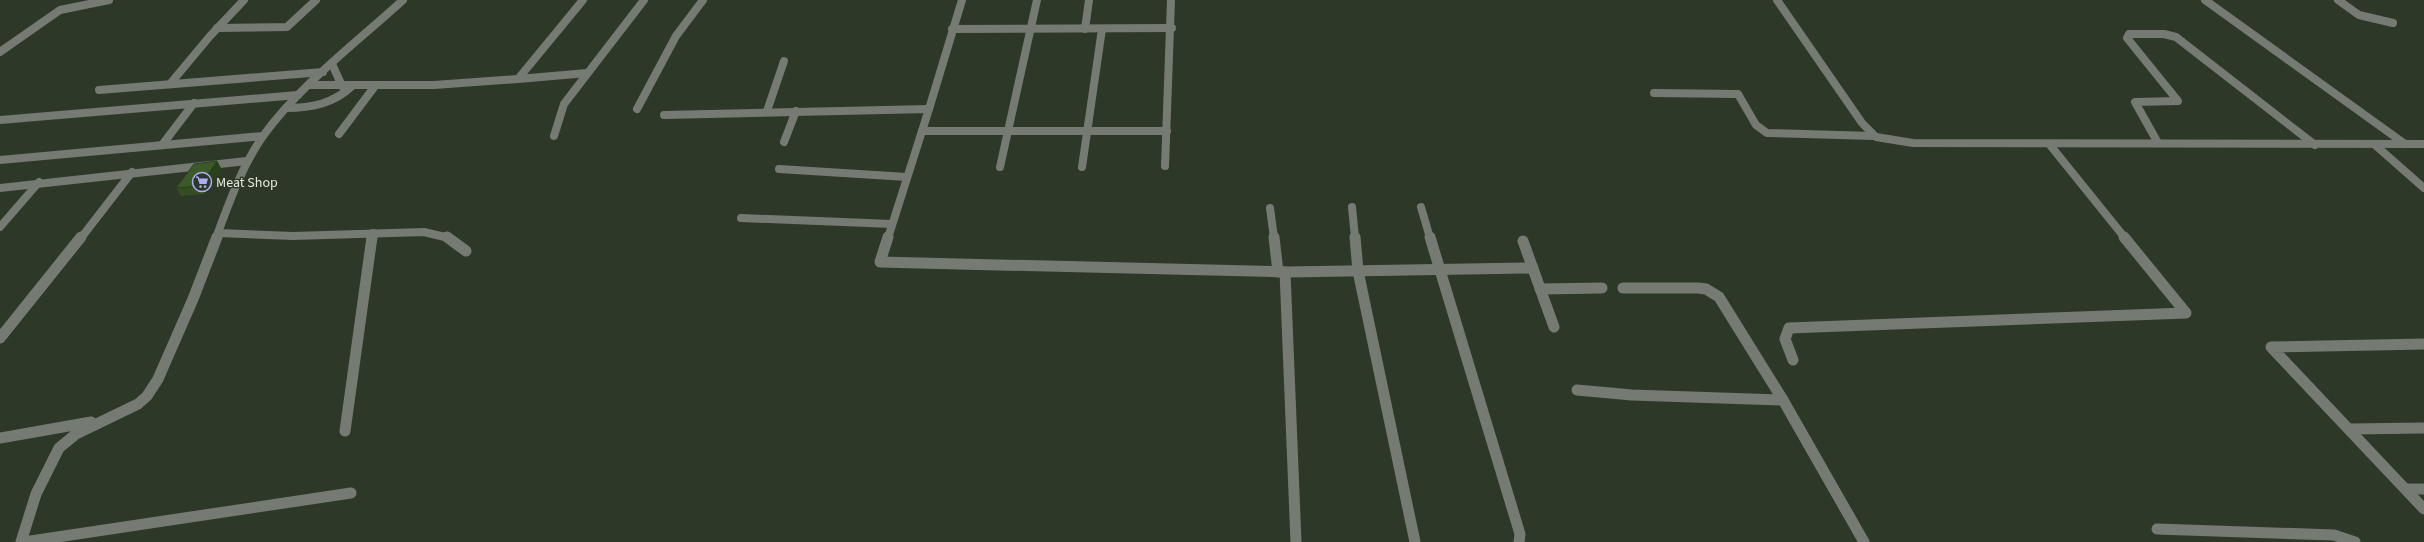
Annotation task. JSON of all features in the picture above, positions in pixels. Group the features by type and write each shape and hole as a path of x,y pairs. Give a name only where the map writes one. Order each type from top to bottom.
{"street":[{"path":"0,52 60,10 109,0"},
{"path":"170,84 217,28 244,0"},
{"path":"217,28 287,27 316,0"},
{"path":"351,493 22,542 36,494 59,448 76,434 141,401 158,379 193,299 247,161 263,136 286,108 308,85 403,0"},
{"path":"518,79 583,0"},
{"path":"554,136 564,104 644,0"},
{"path":"637,109 676,36 703,0"},
{"path":"962,0 880,262 1282,272 1441,272 1532,268"},
{"path":"1000,167 1006,132 1032,29 1037,0"},
{"path":"1085,29 1089,0"},
{"path":"1165,166 1172,0"},
{"path":"1777,0 1826,75 1874,136"},
{"path":"2205,0 2405,144"},
{"path":"2338,0 2359,15 2393,23"},
{"path":"952,29 1172,28"},
{"path":"1082,167 1102,29"},
{"path":"2158,143 2135,102 2178,101 2127,38 2129,34 2164,34 2176,37 2315,145"},
{"path":"767,111 784,61"},
{"path":"332,64 342,86"},
{"path":"99,90 323,72"},
{"path":"308,85 375,86 441,84 587,73"},
{"path":"286,108 305,108 328,102 342,96 352,86"},
{"path":"339,134 375,86"},
{"path":"1654,93 1738,94 1756,125 1767,134 1874,136 1898,141 2050,145 2158,143 2315,145 2424,144"},
{"path":"0,120 298,95"},
{"path":"162,145 194,103"},
{"path":"664,115 767,111 929,109"},
{"path":"784,142 796,111"},
{"path":"922,131 1167,131"},
{"path":"0,160 263,136"},
{"path":"2374,144 2424,188"},
{"path":"1793,360 1783,338 1784,332 1789,328 2186,313 2050,145"},
{"path":"0,188 38,182 247,161"},
{"path":"779,169 907,177"},
{"path":"0,338 36,295 132,172"},
{"path":"0,227 38,182"},
{"path":"1352,207 1358,271 1415,542"},
{"path":"1421,207 1520,534 1519,542"},
{"path":"1270,208 1282,272 1296,542"},
{"path":"741,218 892,224"},
{"path":"219,233 293,236 432,232 454,240 466,251"},
{"path":"345,431 373,233"},
{"path":"1523,241 1554,328"},
{"path":"1540,289 1602,288"},
{"path":"1623,288 1698,288 1713,292 1719,297 1783,400 1864,542"},
{"path":"2424,344 2271,348 2350,429 2424,509"},
{"path":"1577,390 1632,395 1783,400"},
{"path":"0,438 104,420"},
{"path":"2350,429 2424,428"},
{"path":"2406,489 2424,488"},
{"path":"2157,529 2334,535 2355,542"}],"building":[{"path":"217,161 200,186 176,188 194,164"}],"place":[{"name":"Meat Shop","path":"202,182"}]}
